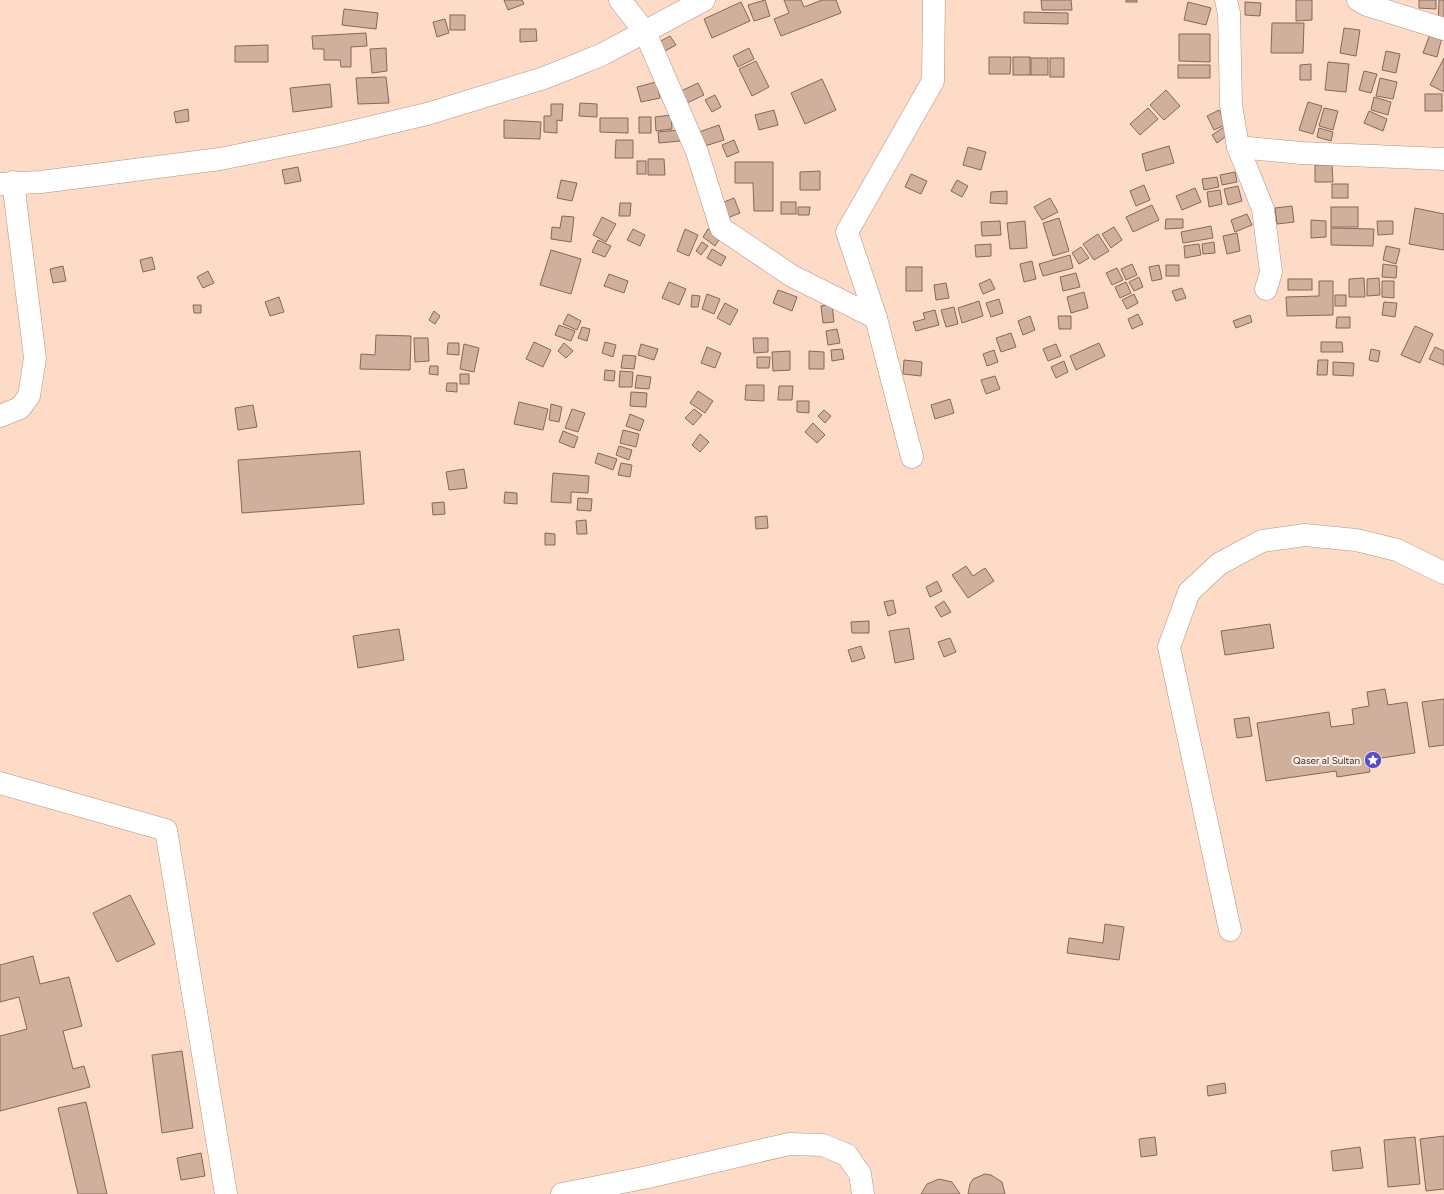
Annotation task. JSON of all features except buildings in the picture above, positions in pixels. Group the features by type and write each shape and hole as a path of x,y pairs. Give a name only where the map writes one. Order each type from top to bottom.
{"street":[{"path":"620,0 645,32 697,152 720,228 792,276 876,318"},
{"path":"0,416 20,408 29,396 35,358 6,183 41,182 220,159 403,119 544,78 603,54 704,0"},
{"path":"912,457 876,318 847,232 933,81 934,0"},
{"path":"1226,0 1229,13 1231,105 1238,147 1262,209 1272,272 1266,289"},
{"path":"1358,0 1374,7 1444,29"},
{"path":"1238,147 1301,153 1444,159"},
{"path":"1230,930 1169,647 1189,592 1219,564 1262,541 1306,535 1356,540 1397,550 1444,573"},
{"path":"0,783 166,830 226,1194"},
{"path":"562,1194 648,1177 789,1144 823,1145 847,1155 860,1174 863,1194"}],"place":[{"name":"Qaser al Sultan","path":"1373,760"}]}
